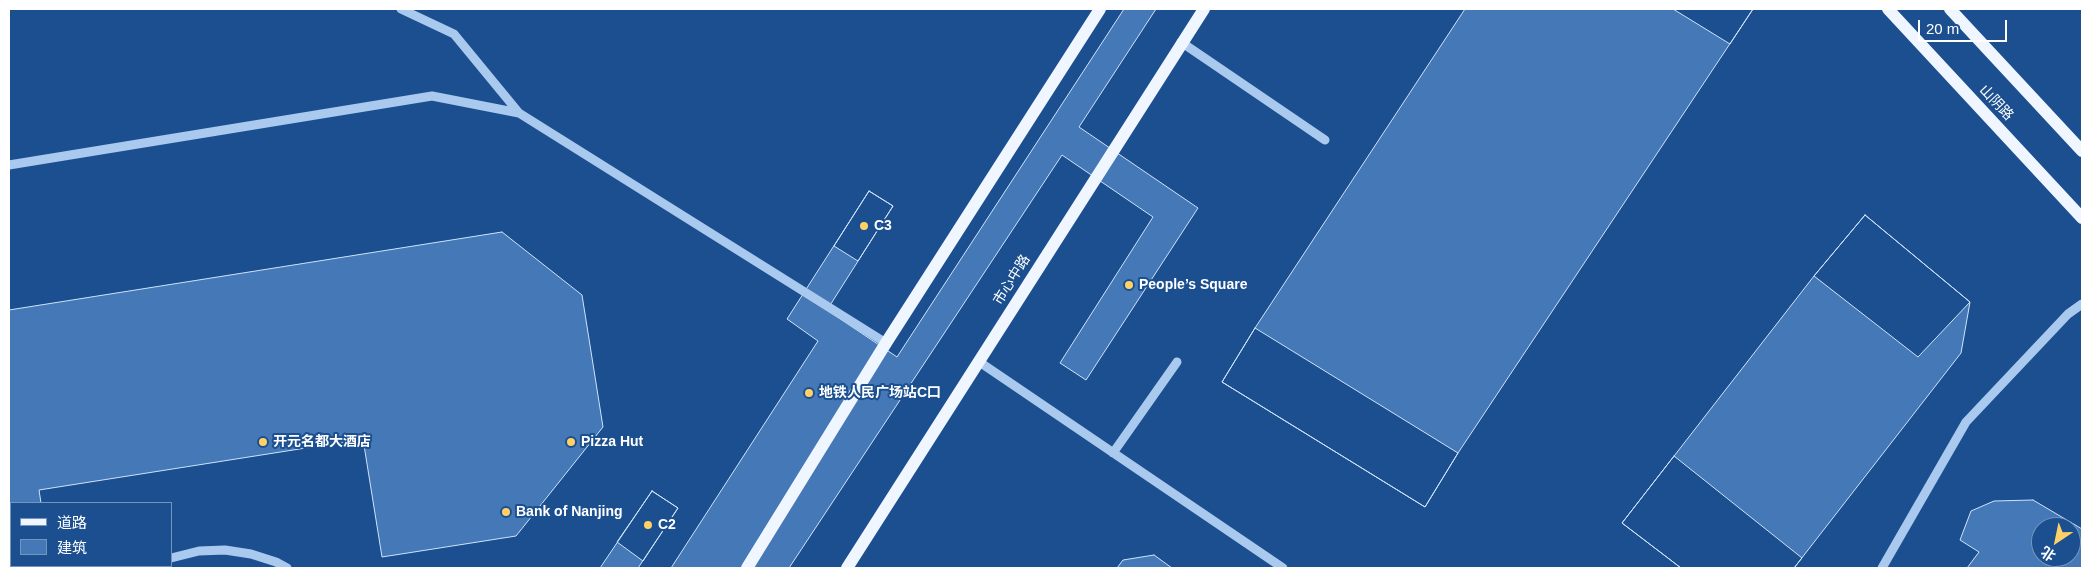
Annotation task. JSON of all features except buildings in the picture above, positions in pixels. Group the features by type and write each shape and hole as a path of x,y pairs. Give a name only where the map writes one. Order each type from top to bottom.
{"main road":[{"path":"747,568 886,343 1100,9"},
{"name":"市心中路","path":"847,568 1181,42 1204,9"},
{"name":"山阴路","path":"1888,9 2082,218"},
{"path":"1950,9 2082,151"}],"street":[{"path":"401,9 454,34 519,113 886,343"},
{"path":"1181,42 1325,140"},
{"path":"9,165 432,96 519,113"},
{"path":"1882,568 1966,422 2068,314 2082,304"},
{"path":"978,361 1282,568"},
{"path":"1113,452 1177,362"},
{"path":"172,558 200,551 225,550 251,554 276,562 287,568"}],"place":[{"name":"C3","path":"864,226"},
{"name":"People’s Square","path":"1129,285"},
{"name":"地铁人民广场站C口","path":"809,393"},
{"name":"开元名都大酒店","path":"263,442"},
{"name":"Pizza Hut","path":"571,442"},
{"name":"Bank of Nanjing","path":"506,512"},
{"name":"C2","path":"648,525"}]}
